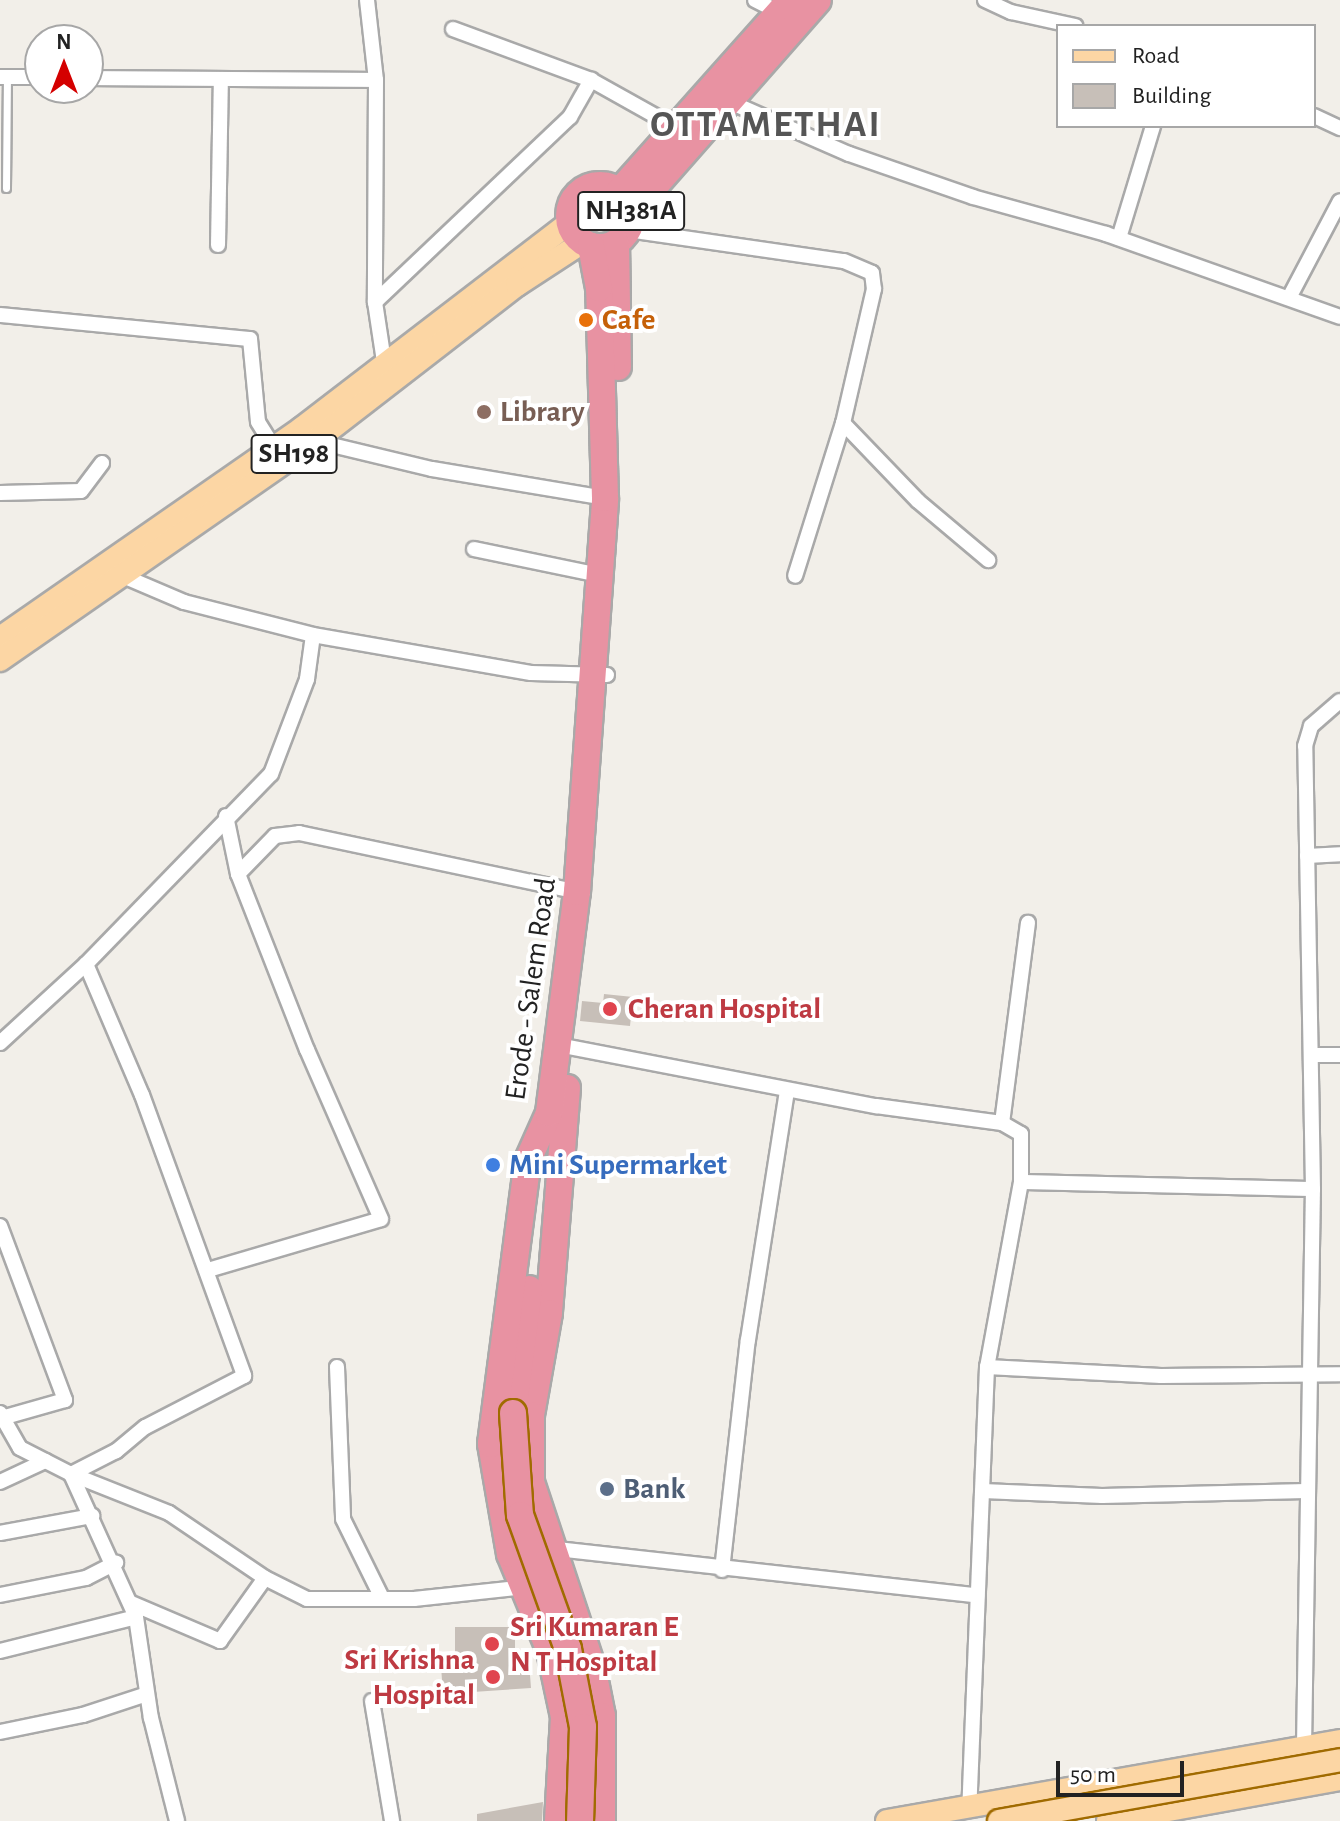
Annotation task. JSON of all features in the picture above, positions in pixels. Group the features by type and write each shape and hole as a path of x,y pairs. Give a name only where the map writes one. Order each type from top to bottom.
{"highway":[{"name":"NH381A","path":"606,227 730,102 818,0"},
{"name":"NH381A","path":"606,227 675,127 785,6"},
{"name":"Erode - Salem Road","path":"601,676 600,575 605,498 599,288 606,227"},
{"name":"Erode - Salem Road","path":"602,1821 602,1716 592,1666 550,1548 531,1482 531,1415 549,1313 564,1047 584,894 618,498 606,227"},
{"name":"Erode - Salem Road","path":"558,1821 564,1717 550,1651 510,1554 491,1444 528,1160 549,1113 564,1047"},
{"path":"549,1113 513,1413 520,1515 568,1649 583,1727 580,1821"}],"main road":[{"name":"SH198","path":"1,653 121,579 385,365 548,239 606,227"},
{"name":"SH198","path":"1,653 105,561 278,453 315,441 388,388 517,285 606,227"},
{"path":"887,1821 944,1817 969,1809 1340,1741"},
{"path":"999,1821 1340,1760"},
{"path":"1108,1821 1184,1814 1340,1779"}],"street":[{"path":"367,0 376,80 375,302 388,388"},
{"path":"755,0 785,6"},
{"path":"985,0 1069,24"},
{"path":"453,29 591,80 675,127"},
{"path":"3,77 24,77"},
{"path":"104,78 376,80"},
{"path":"218,245 221,79"},
{"path":"375,302 570,117 591,80"},
{"path":"730,102 904,173 1119,238 1290,296 1340,317"},
{"path":"1316,117 1340,128"},
{"path":"1119,238 1152,128"},
{"path":"1290,296 1340,201"},
{"path":"606,227 844,261 872,273 874,289 843,423 795,576"},
{"path":"0,315 250,339 258,422 278,453"},
{"path":"843,423 918,501 988,560"},
{"path":"315,441 432,469 605,498"},
{"path":"0,493 81,491 102,463"},
{"path":"474,549 600,575"},
{"path":"105,561 121,579 235,617 313,635 531,673 601,676"},
{"path":"0,1043 86,964 226,816 271,774 307,679 313,635"},
{"path":"1304,1747 1307,1376 1313,1189 1305,746 1311,726 1340,701"},
{"path":"208,1270 381,1219 307,1050 238,874 226,816"},
{"path":"238,874 275,836 299,833 584,894"},
{"path":"1307,856 1340,854"},
{"path":"1002,1123 1028,923"},
{"path":"71,1474 145,1427 244,1376 208,1270 86,964"},
{"path":"564,1047 787,1090 1002,1123 1021,1134 1021,1182 987,1367 969,1809"},
{"path":"1312,1055 1340,1055"},
{"path":"722,1570 748,1340 787,1090"},
{"path":"1021,1182 1313,1189"},
{"path":"0,1226 65,1400 1,1416 20,1448 71,1474 169,1513 265,1578 307,1599 381,1596 414,1599 562,1581"},
{"path":"337,1367 341,1507 347,1533 381,1596"},
{"path":"987,1367 1161,1376 1340,1374"},
{"path":"0,1482 45,1461"},
{"path":"71,1474 116,1563 134,1610 147,1694 177,1821"},
{"path":"983,1491 1102,1496 1306,1491"},
{"path":"0,1533 92,1516"},
{"path":"510,1554 550,1548 722,1570 977,1595"},
{"path":"0,1595 86,1578 116,1563"},
{"path":"0,1651 134,1610 220,1641 265,1578"},
{"path":"0,1732 83,1715 147,1694"},
{"path":"372,1701 392,1821"},
{"path":"1178,1771 1184,1814"}],"lane":[{"path":"3,77 6,188"}],"building":[{"path":"604,994 633,997 630,1026 580,1021 582,1001 603,1003"},
{"path":"455,1627 515,1627 515,1663 529,1662 531,1688 443,1694 441,1666 455,1665"},
{"path":"543,1802 542,1821 477,1821 477,1814"}],"place":[{"name":"Cafe","path":"586,320"},
{"name":"Library","path":"484,412"},
{"name":"Cheran Hospital","path":"610,1009"},
{"name":"Mini Supermarket","path":"493,1165"},
{"name":"Bank","path":"607,1489"},
{"name":"Sri Kumaran E N T Hospital","path":"492,1644"},
{"name":"Sri Krishna Hospital","path":"493,1677"}],"district":[{"name":"OTTAMETHAI","path":"766,126"}]}
